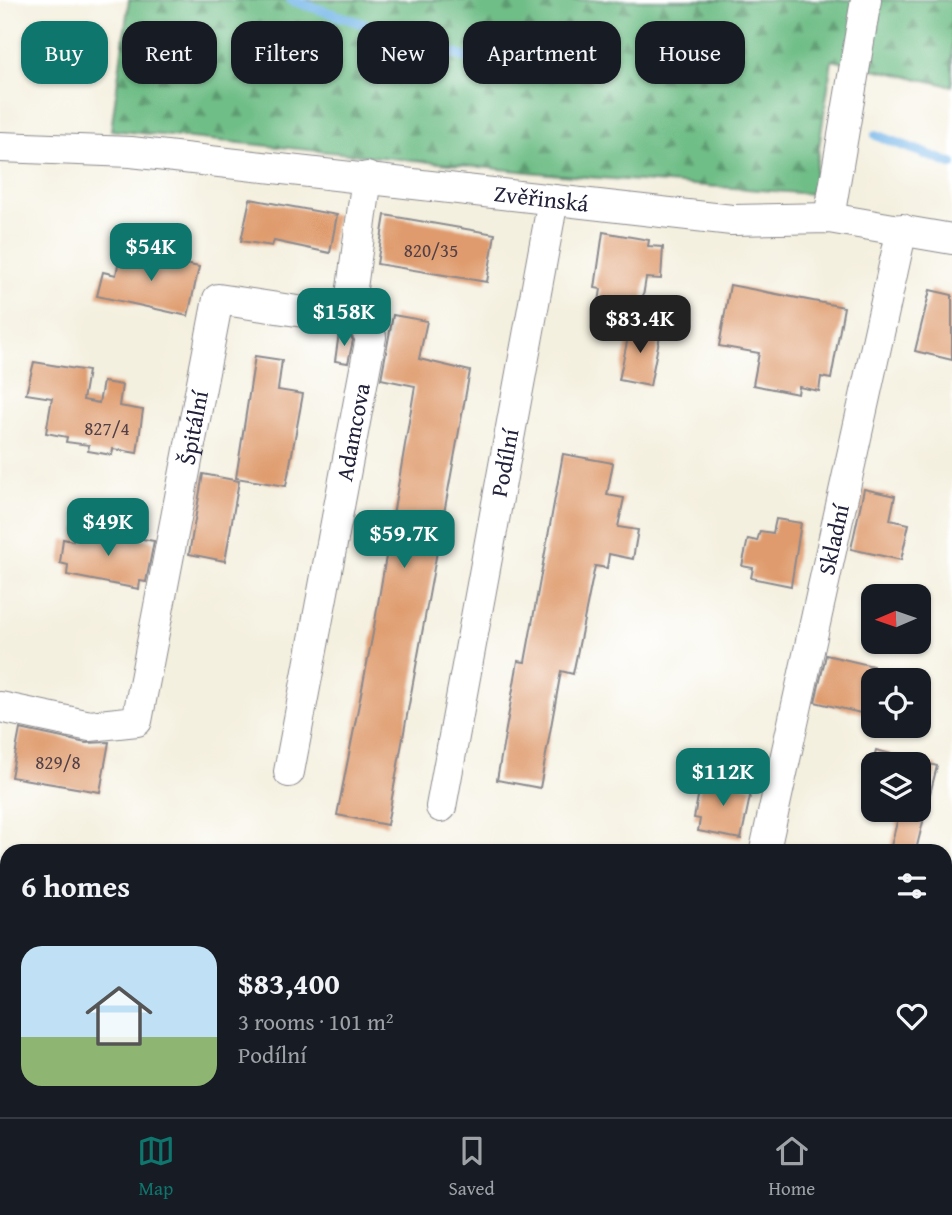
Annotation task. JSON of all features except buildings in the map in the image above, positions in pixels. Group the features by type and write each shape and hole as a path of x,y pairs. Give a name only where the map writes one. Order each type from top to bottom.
{"street":[{"path":"829,218 866,0"},
{"name":"Zvěřinská","path":"0,147 131,152 732,220 829,218 952,239"},
{"path":"350,303 367,177"},
{"name":"Podílní","path":"441,807 553,200"},
{"name":"Skladní","path":"766,844 902,229"},
{"name":"Špitální","path":"0,707 90,726 137,721 218,299 330,316 350,303"},
{"name":"Adamcova","path":"289,772 372,337 350,303"}],"green space":[{"path":"129,0 952,0 952,86 832,60 812,194 560,175 111,130 122,51 122,84 217,84 217,21 126,21"}],"waterway":[{"path":"291,0 463,57"},
{"path":"876,135 952,164"}]}
